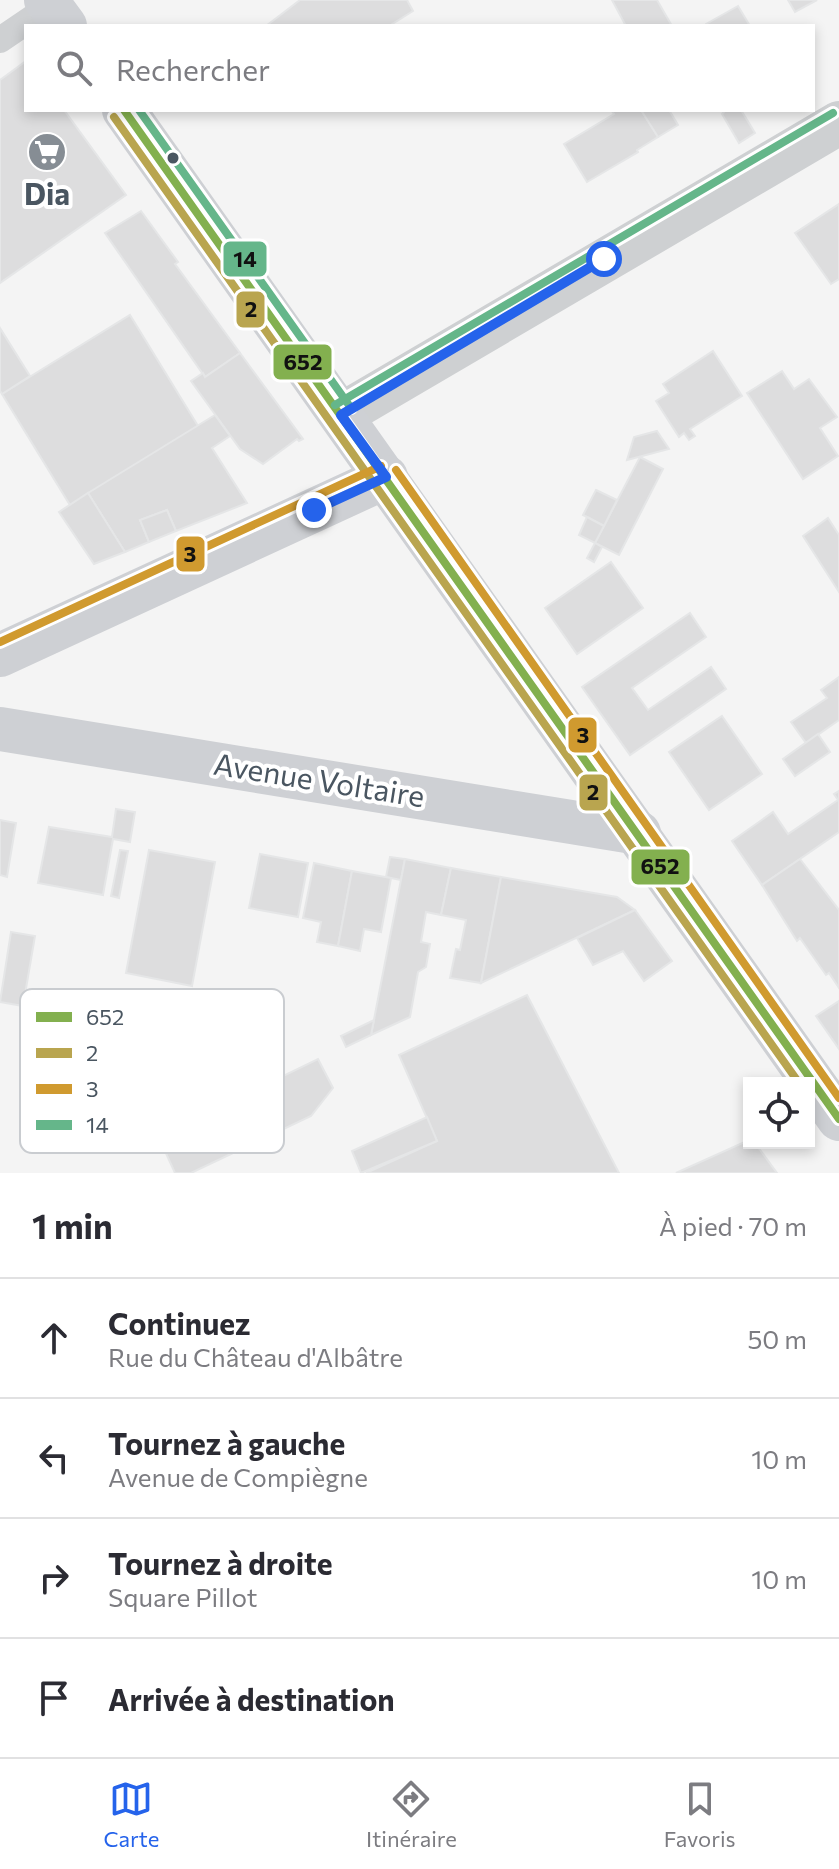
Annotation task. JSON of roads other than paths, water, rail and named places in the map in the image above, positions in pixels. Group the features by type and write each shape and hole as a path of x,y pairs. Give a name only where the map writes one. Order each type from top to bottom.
{"main road":[{"path":"125,112 839,1119"},
{"path":"0,655 386,477"},
{"name":"Avenue Voltaire","path":"0,729 639,833"}],"street":[{"path":"341,415 839,123"}],"lane":[{"path":"30,24 54,11"},
{"path":"0,40 24,27"}],"place":[{"name":"Dia","path":"47,152"}]}
